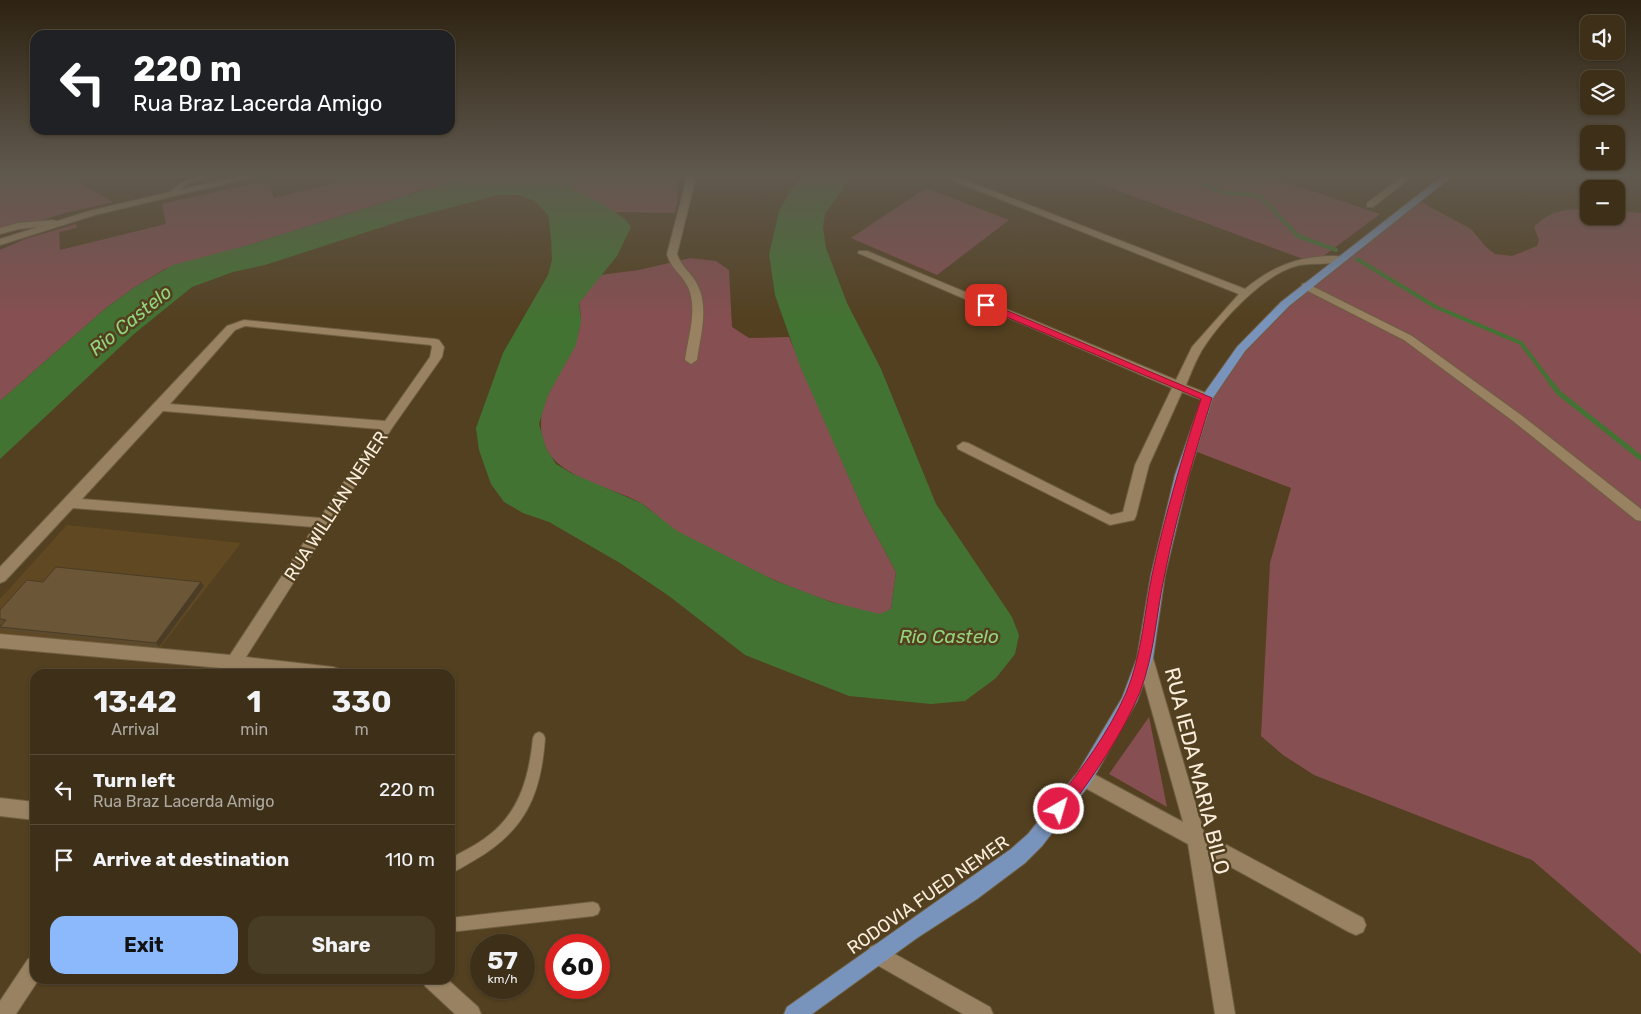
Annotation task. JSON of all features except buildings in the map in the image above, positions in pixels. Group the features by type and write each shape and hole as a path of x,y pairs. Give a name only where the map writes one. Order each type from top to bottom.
{"main road":[{"name":"RODOVIA FUED NEMER","path":"794,1014 877,954 970,892 1018,856 1035,840 1084,778 1129,702 1145,658 1158,575 1182,475 1207,398 1253,334 1306,286 1386,224"}],"street":[{"path":"0,231 18,226 38,224"},
{"path":"0,242 49,224"},
{"path":"680,224 672,254 673,260 693,286 696,293 696,315 691,360"},
{"path":"1067,224 1246,294"},
{"path":"864,253 1207,398"},
{"path":"963,446 1110,520 1128,516 1142,465 1196,350 1204,339 1246,294 1286,266 1299,262 1340,259"},
{"path":"1306,286 1408,338 1510,412 1641,516"},
{"name":"RUA WILLIAN NEMER","path":"230,668 388,425 436,357 438,347 432,340 244,323 231,328"},
{"path":"0,577 160,407 231,328"},
{"path":"160,407 388,425"},
{"path":"70,503 324,522"},
{"path":"0,641 247,669"},
{"name":"RUA IEDA MARIA BILO","path":"1145,658 1197,840 1225,1014"},
{"path":"1084,778 1356,926"},
{"path":"0,807 30,810"},
{"path":"877,954 984,1014"},
{"path":"4,1014 30,974"},
{"path":"438,984 471,1014"}],"lane":[{"path":"455,863 492,842 518,817 538,763 539,738"},
{"path":"455,924 593,909"}],"shaded area":[{"path":"0,224 28,224 0,233"},
{"path":"76,224 77,228 59,232 60,250 165,224 314,224 165,269 135,287 106,308 0,401 0,250 25,239"},
{"path":"872,224 1003,224 937,275 851,238"},
{"path":"1209,224 1366,224 1314,263"},
{"path":"1392,224 1462,224 1471,229 1486,247 1495,254 1512,256 1537,246 1539,240 1534,227 1537,224 1641,224 1641,954 1532,860 1314,775 1283,755 1261,736 1270,563 1291,488 1192,450 1201,413 1251,340 1301,294"},
{"path":"690,258 716,261 729,270 732,327 749,338 789,337 864,512 896,572 891,609 885,613 868,613 826,600 719,554 678,532 639,502 587,481 562,467 546,448 541,428 543,410 549,392 576,341 580,322 579,303 600,275 639,270"},
{"path":"67,525 241,543 159,649 0,633 0,599"},
{"path":"1149,717 1167,807 1109,774"}],"water":[{"name":"Rio Castelo","path":"315,224 391,224 265,265 233,272 192,287 134,334 0,459 0,401 106,308 135,287 173,265 252,244"},
{"name":"Rio Castelo","path":"549,224 629,224 631,227 617,256 579,303 581,321 576,345 548,395 539,424 546,448 556,464 571,473 641,503 677,531 776,581 831,602 880,614 891,609 896,572 864,512 800,366 775,295 769,254 776,224 823,224 826,248 847,303 881,369 936,504 1012,617 1019,635 1015,654 996,678 965,701 931,704 849,696 745,655 669,596 620,563 549,522 523,513 504,502 491,484 479,450 476,428 503,353 548,275 552,260"}],"waterway":[{"path":"1287,224 1298,236 1336,250"},
{"path":"1357,259 1436,307 1521,343 1552,384"},
{"path":"1551,383 1559,393 1641,458"}],"route":[{"path":"986,305 1207,398 1182,475 1158,575 1145,658 1129,702 1084,778 1059,809"}]}
